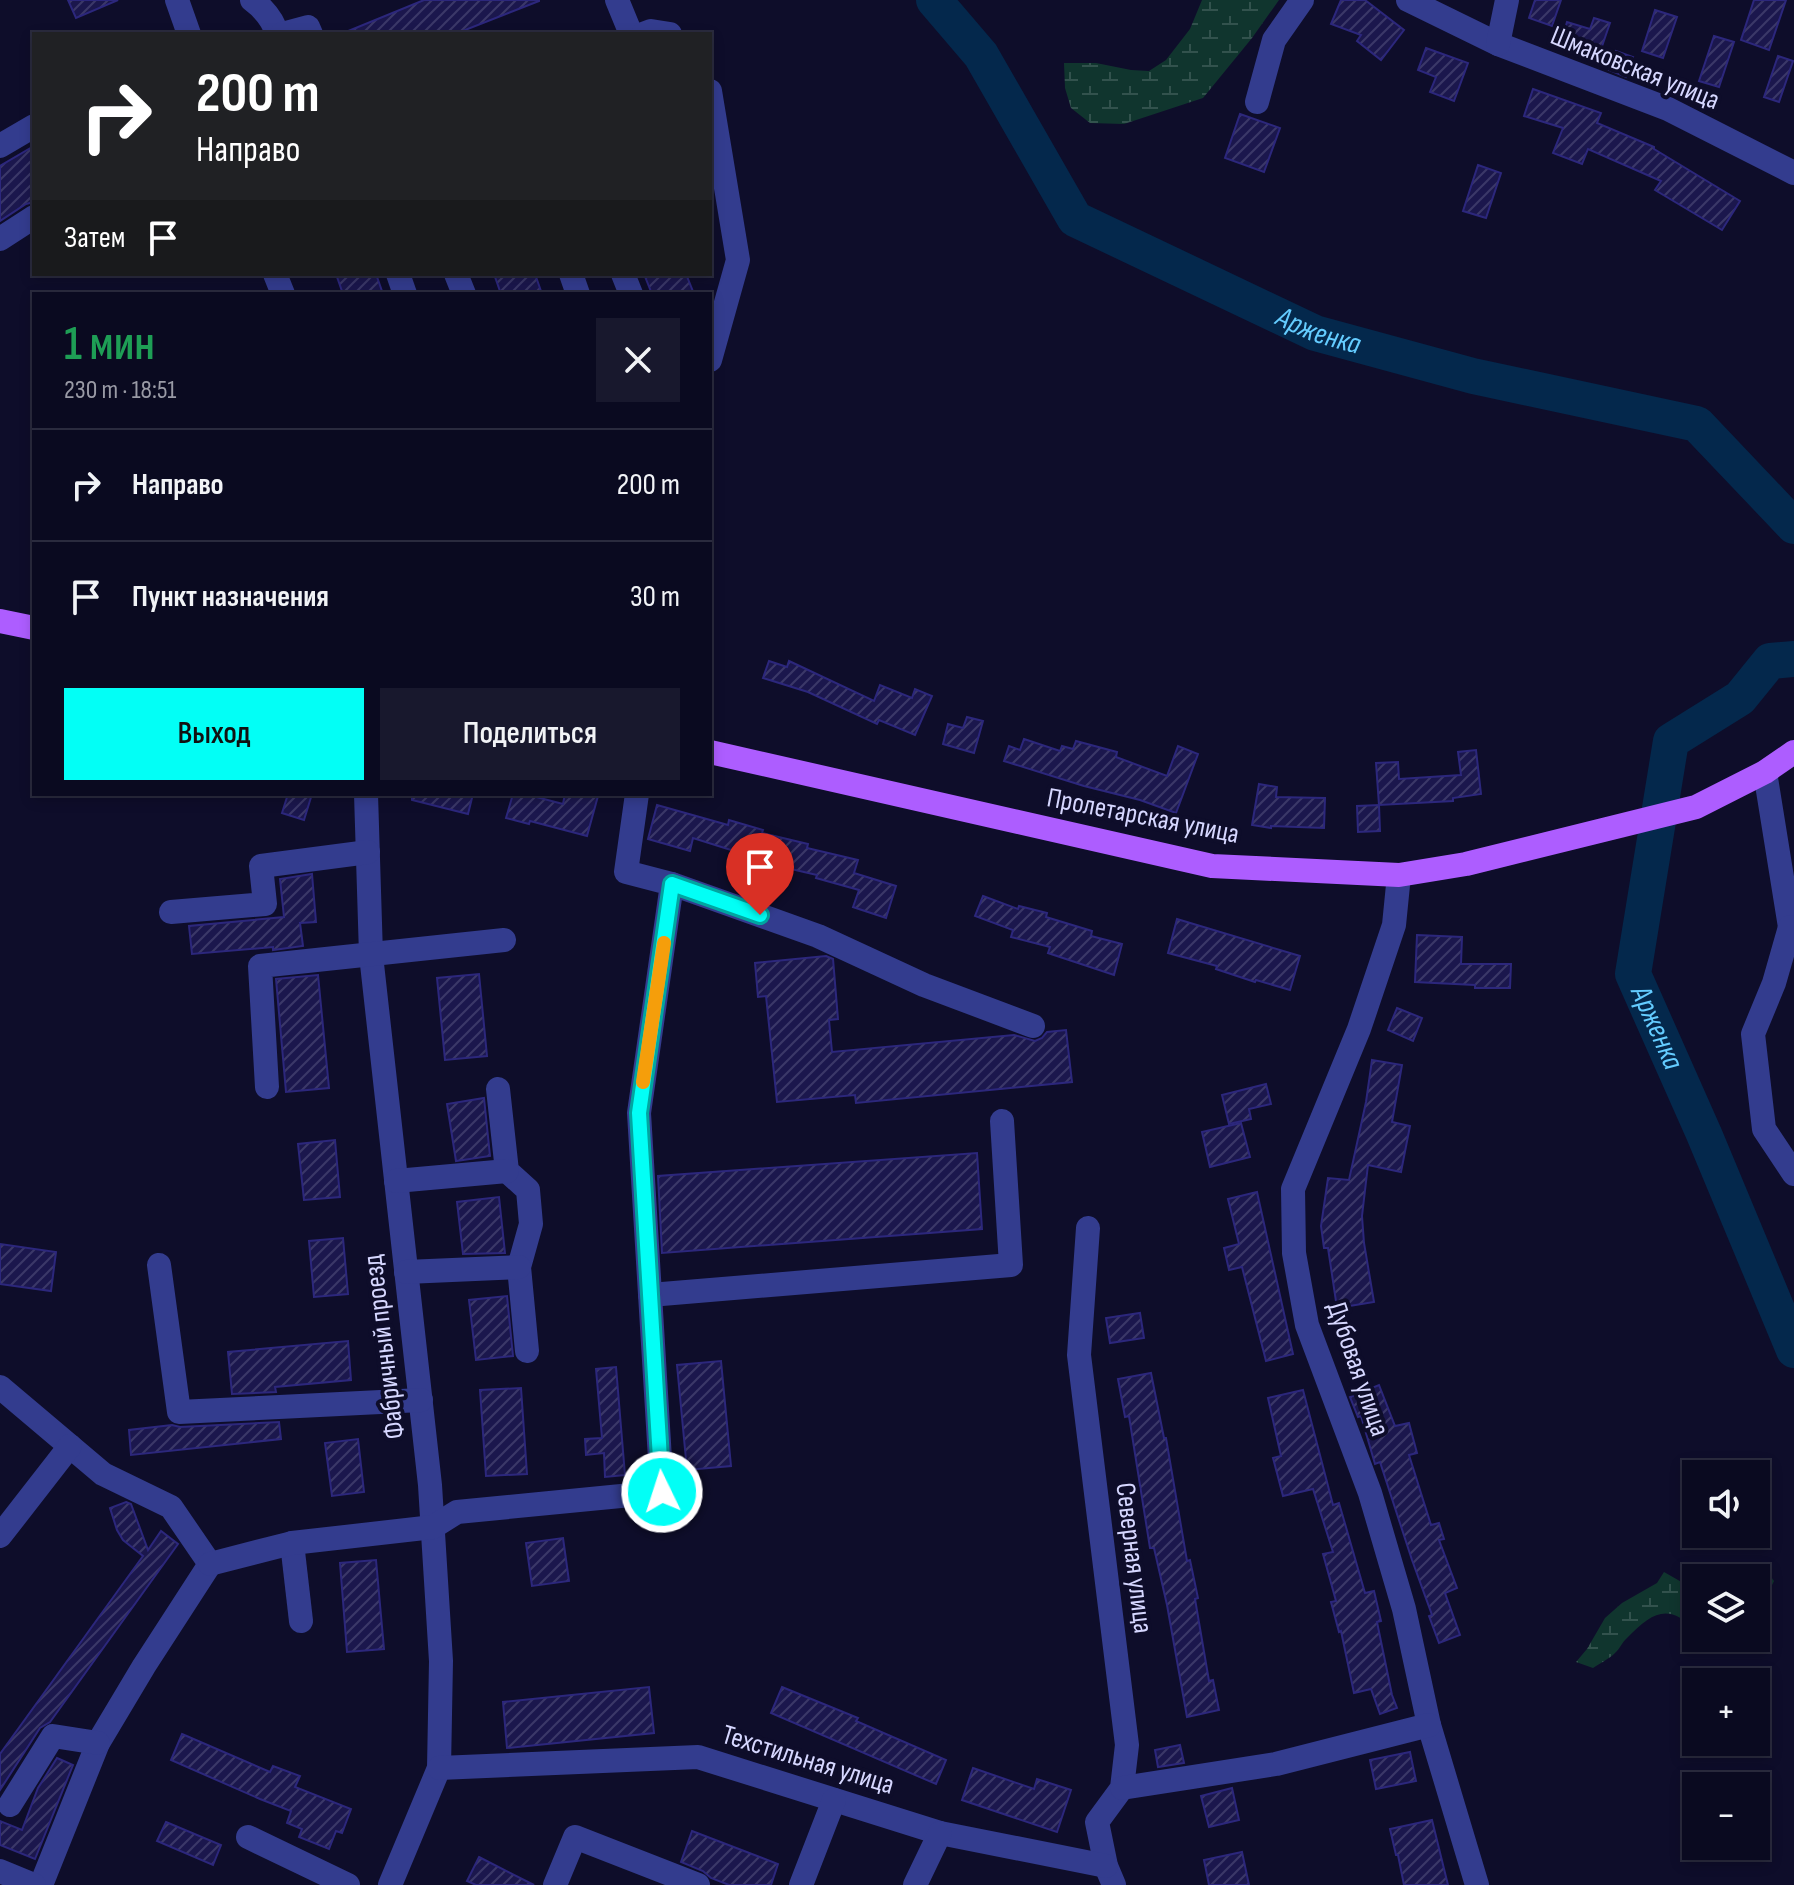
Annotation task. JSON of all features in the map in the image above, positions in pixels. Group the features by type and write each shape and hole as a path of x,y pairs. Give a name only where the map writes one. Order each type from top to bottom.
{"main road":[{"path":"0,621 32,628"},
{"name":"Пролетарская улица","path":"712,752 1212,866 1399,875 1466,864 1696,807 1765,772 1794,752"}],"street":[{"path":"177,0 188,32"},
{"path":"252,0 268,14 278,32"},
{"path":"617,0 630,32"},
{"path":"1257,102 1274,40 1302,0"},
{"name":"Шмаковская улица","path":"1408,0 1498,44 1668,109 1794,173"},
{"path":"1498,44 1507,0"},
{"path":"287,32 308,27 310,32"},
{"path":"712,103 738,260 712,353"},
{"path":"0,146 32,127"},
{"path":"0,239 32,218"},
{"path":"1765,772 1792,927 1753,1034 1764,1129 1794,1174"},
{"name":"Фабричный проезд","path":"366,796 371,955 430,1485 441,1661 439,1768 390,1885"},
{"path":"637,796 626,872 672,884 818,936 924,985 1033,1026"},
{"path":"171,912 265,904 261,866 368,852"},
{"name":"Дубовая улица","path":"1399,875 1394,925 1379,970 1359,1029 1293,1189 1294,1253 1307,1325 1370,1493 1404,1609 1429,1725 1477,1885"},
{"path":"41,1885 98,1743 210,1564 292,1543 433,1527 457,1512 662,1492 639,1113 672,884"},
{"path":"267,1087 260,966 504,940"},
{"path":"498,1089 507,1171 528,1190 531,1224 519,1267 527,1351"},
{"path":"650,1295 1011,1265 1002,1121"},
{"path":"396,1181 507,1171"},
{"name":"Северная улица","path":"1088,1228 1079,1355 1127,1745 1122,1788 1097,1822 1110,1876"},
{"path":"159,1265 179,1412 421,1400"},
{"path":"406,1272 519,1267"},
{"path":"0,1387 103,1474 171,1507 210,1564"},
{"path":"0,1536 70,1446"},
{"path":"292,1543 301,1621"},
{"path":"1122,1788 1276,1764 1429,1725"},
{"path":"10,1805 53,1736 98,1743"},
{"name":"Техстильная улица","path":"439,1768 698,1757 940,1833 1110,1876"},
{"path":"801,1885 834,1800"},
{"path":"915,1885 940,1833"},
{"path":"248,1837 348,1885"},
{"path":"555,1885 575,1837 698,1885"},
{"path":"0,1871 34,1885"}],"green space":[{"path":"1202,0 1279,0 1203,98 1124,124 1090,123 1071,108 1065,88 1064,63 1096,63 1149,71 1166,60 1190,29"},
{"path":"1664,1572 1682,1582 1682,1619 1669,1614 1653,1617 1625,1640 1613,1655 1593,1668 1576,1662 1605,1618 1622,1603 1657,1583"}],"building":[{"path":"68,0 118,0 76,18"},
{"path":"424,0 539,0 460,32 346,32"},
{"path":"1341,0 1365,0 1404,30 1381,60 1357,41 1361,35 1331,24"},
{"path":"1535,0 1561,0 1552,26 1529,18"},
{"path":"1754,0 1786,0 1769,50 1741,40"},
{"path":"1655,10 1677,17 1663,58 1642,51"},
{"path":"1594,18 1610,23 1599,55 1561,42 1567,22 1590,29"},
{"path":"1714,36 1734,42 1719,87 1699,81"},
{"path":"1426,48 1468,63 1454,101 1430,92 1436,77 1418,70"},
{"path":"1616,51 1633,57 1626,77 1609,70"},
{"path":"1778,56 1793,61 1779,102 1764,97"},
{"path":"1533,89 1601,113 1597,123 1654,147 1740,201 1722,230 1655,190 1661,181 1588,149 1582,164 1553,153 1563,128 1524,116"},
{"path":"1240,114 1280,128 1264,172 1225,158"},
{"path":"32,147 32,202 0,221 0,166"},
{"path":"1478,165 1501,173 1486,218 1463,211"},
{"path":"337,276 377,276 382,292 342,292"},
{"path":"495,276 536,276 541,292 500,292"},
{"path":"645,276 687,276 693,292 651,292"},
{"path":"769,661 787,667 789,661 874,701 880,685 912,698 915,689 932,696 915,735 879,720 877,724 808,692 763,678"},
{"path":"967,717 983,721 974,753 943,744 948,724 963,728"},
{"path":"1024,739 1060,751 1062,746 1073,749 1076,741 1117,752 1116,757 1167,776 1178,746 1198,754 1176,813 1004,761 1009,746 1020,750"},
{"path":"1476,750 1481,794 1453,798 1453,801 1379,805 1376,763 1398,762 1399,779 1461,775 1458,752"},
{"path":"1259,784 1277,787 1276,797 1325,798 1324,828 1252,825"},
{"path":"287,796 311,796 304,820 282,813"},
{"path":"412,796 472,796 468,814 412,800"},
{"path":"512,796 533,796 563,804 565,796 598,796 587,836 506,818"},
{"path":"657,805 728,825 729,820 763,830 762,833 808,844 807,848 858,860 854,873 896,886 886,918 853,907 859,890 816,878 817,875 769,864 693,838 690,851 648,839"},
{"path":"1379,805 1380,831 1358,832 1357,806"},
{"path":"312,874 316,922 300,923 303,946 192,954 189,926 284,917 280,879"},
{"path":"983,896 1018,909 1019,906 1047,913 1046,917 1092,931 1091,936 1122,944 1114,975 1048,953 1050,947 1011,937 1013,930 975,916"},
{"path":"1177,919 1300,956 1290,990 1255,982 1216,969 1217,966 1168,953"},
{"path":"1417,935 1462,937 1461,964 1511,964 1510,988 1415,982"},
{"path":"826,956 833,959 838,1019 829,1020 832,1052 1014,1035 1035,1041 1047,1032 1066,1030 1072,1082 856,1103 855,1095 777,1102 766,996 758,997 755,963"},
{"path":"479,974 487,1056 445,1060 437,978"},
{"path":"318,975 329,1088 286,1092 276,979"},
{"path":"1397,1008 1422,1018 1413,1041 1388,1030"},
{"path":"1372,1060 1402,1065 1392,1122 1410,1126 1401,1172 1368,1165 1362,1216 1374,1302 1337,1308 1328,1248 1324,1248 1321,1226 1328,1178 1349,1180"},
{"path":"1266,1084 1271,1104 1249,1109 1251,1119 1229,1124 1222,1095"},
{"path":"484,1098 490,1156 456,1161 447,1104"},
{"path":"1241,1123 1250,1157 1210,1167 1202,1132"},
{"path":"335,1140 340,1197 304,1200 298,1144"},
{"path":"977,1153 982,1229 662,1253 658,1176"},
{"path":"1257,1192 1293,1354 1266,1361 1242,1267 1229,1270 1224,1248 1239,1244 1228,1199"},
{"path":"499,1197 505,1253 463,1254 457,1202"},
{"path":"343,1238 348,1294 314,1297 309,1241"},
{"path":"0,1244 56,1252 51,1291 0,1284"},
{"path":"507,1296 513,1356 476,1360 469,1300"},
{"path":"1140,1313 1144,1338 1110,1343 1106,1318"},
{"path":"348,1341 351,1380 275,1387 276,1392 232,1394 228,1352"},
{"path":"721,1361 731,1466 687,1470 677,1365"},
{"path":"616,1367 625,1475 605,1477 604,1453 586,1455 585,1439 602,1438 596,1369"},
{"path":"1151,1373 1166,1438 1187,1561 1190,1560 1198,1598 1195,1599 1209,1681 1213,1680 1219,1710 1187,1717 1167,1605 1154,1548 1150,1548 1129,1416 1125,1417 1118,1379"},
{"path":"1379,1385 1395,1426 1409,1423 1417,1453 1409,1455 1431,1525 1439,1523 1444,1539 1439,1540 1457,1588 1445,1593 1460,1635 1439,1643 1380,1462 1375,1464 1361,1416 1358,1417 1350,1397"},
{"path":"521,1388 527,1474 486,1476 480,1390"},
{"path":"1303,1390 1333,1505 1339,1503 1365,1593 1374,1591 1381,1621 1377,1622 1397,1708 1380,1714 1371,1689 1354,1693 1341,1631 1331,1602 1336,1601 1323,1554 1333,1552 1313,1489 1283,1496 1273,1458 1281,1456 1268,1398"},
{"path":"279,1422 281,1439 131,1455 129,1430 172,1425"},
{"path":"358,1439 364,1492 332,1496 325,1443"},
{"path":"126,1502 131,1504 148,1550 161,1531 178,1544 50,1722 40,1728 0,1790 0,1754 143,1556 123,1540 110,1508"},
{"path":"563,1538 569,1581 532,1586 526,1543"},
{"path":"376,1560 384,1649 347,1652 340,1563"},
{"path":"649,1687 654,1733 507,1748 503,1702"},
{"path":"782,1687 858,1718 856,1721 946,1760 936,1784 771,1713"},
{"path":"182,1734 270,1772 273,1766 300,1776 295,1787 351,1809 342,1833 336,1831 329,1849 299,1837 302,1829 287,1823 291,1811 171,1760"},
{"path":"1180,1745 1184,1763 1158,1767 1155,1750"},
{"path":"1410,1752 1416,1781 1376,1789 1370,1760"},
{"path":"57,1758 73,1765 35,1859 0,1845 0,1821 22,1830 38,1788"},
{"path":"973,1768 1034,1789 1037,1779 1071,1790 1057,1832 962,1800"},
{"path":"1232,1788 1239,1820 1209,1827 1201,1796"},
{"path":"1432,1820 1448,1885 1404,1885 1390,1829"},
{"path":"166,1822 221,1845 213,1865 157,1841"},
{"path":"692,1831 778,1864 771,1885 729,1885 681,1862"},
{"path":"1242,1852 1249,1885 1209,1885 1204,1860"},
{"path":"479,1857 534,1885 476,1885 467,1881"}],"waterway":[{"name":"Арженка","path":"934,0 981,55 1075,219 1315,333 1473,376 1697,424 1794,526"},
{"name":"Арженка","path":"1794,659 1770,661 1740,698 1671,741 1633,974 1794,1350"}],"slow traffic":[{"path":"643,1082 664,943"}],"route":[{"path":"662,1492 639,1113 672,884 760,915"}]}
